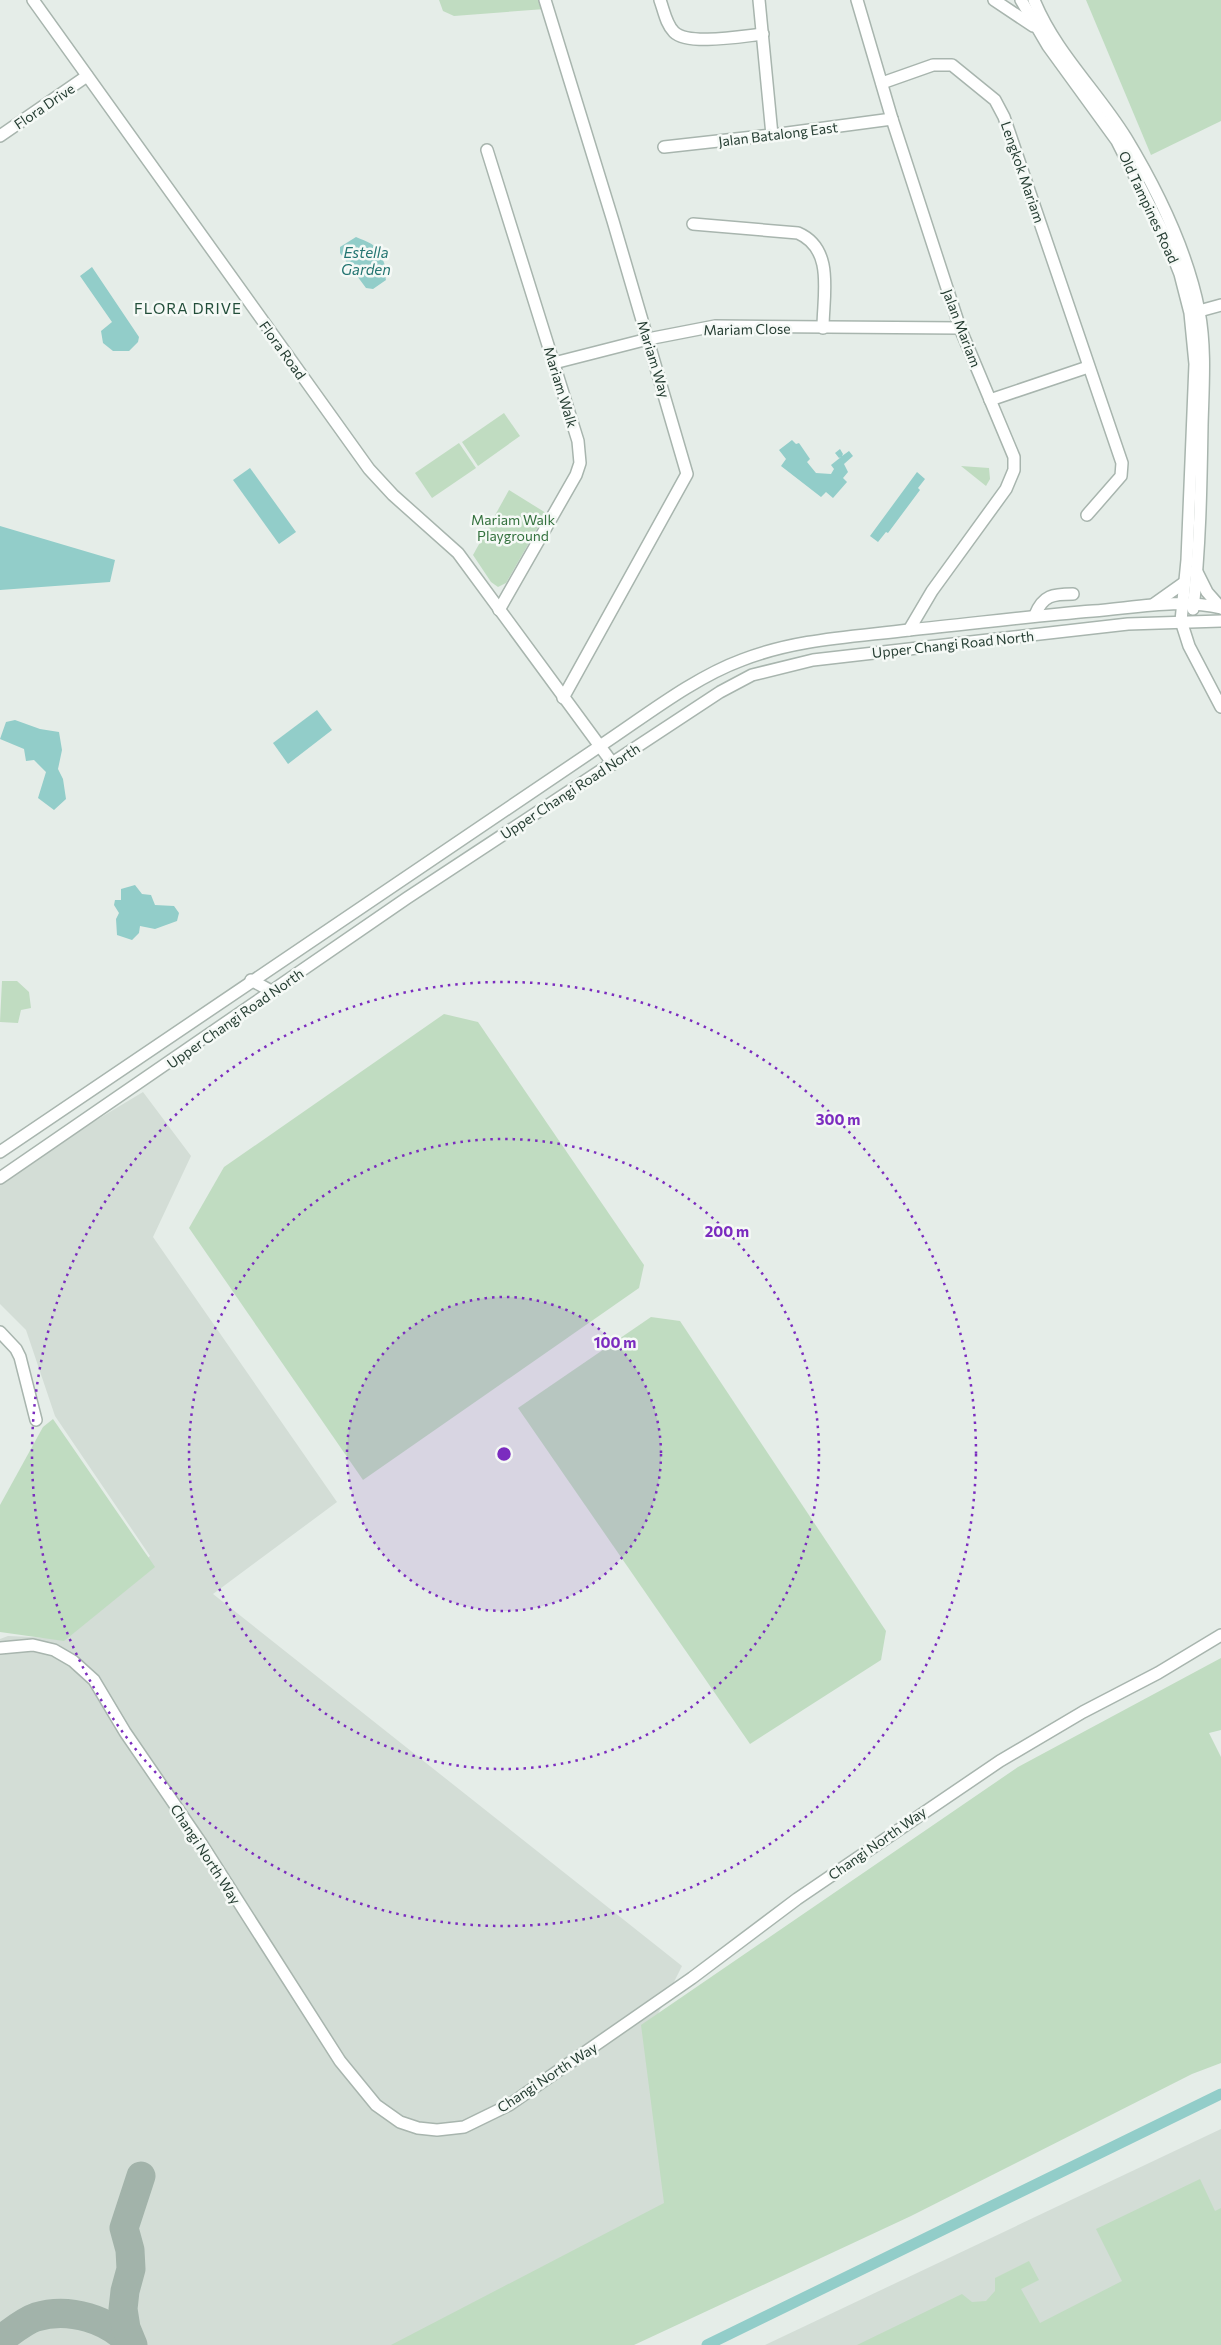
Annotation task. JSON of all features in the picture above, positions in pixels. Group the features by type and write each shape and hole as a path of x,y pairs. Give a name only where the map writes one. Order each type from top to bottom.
{"street":[{"name":"Flora Road","path":"33,0 369,469 393,496 458,553 499,610"},
{"name":"Mariam Way","path":"545,0 648,340 686,474 563,698"},
{"path":"660,0 668,24 681,37 702,38 763,34"},
{"path":"760,0 772,135"},
{"name":"Jalan Mariam","path":"858,0 892,119 960,328 1011,450 1014,470 1006,489 932,591 909,630"},
{"path":"994,0 1037,29"},
{"name":"Old Tampines Road","path":"1021,0 1037,29 1118,141 1165,236 1195,312 1195,364 1185,582 1182,604 1186,621"},
{"name":"Old Tampines Road","path":"1034,0 1050,34 1125,137 1175,233 1189,272 1204,364 1201,478 1194,604 1186,621"},
{"name":"Lengkok Mariam","path":"882,82 933,65 952,64 995,100 1004,117 1123,470 1121,476 1087,515"},
{"name":"Flora Drive","path":"0,136 88,76"},
{"name":"Jalan Batalong East","path":"664,147 892,119"},
{"name":"Mariam Walk","path":"486,150 578,440 580,463 576,476 499,610"},
{"path":"693,224 798,233 808,237 814,243 825,272 823,328"},
{"path":"1195,312 1221,305"},
{"name":"Mariam Close","path":"554,363 715,326 960,328"},
{"path":"990,400 1088,367"},
{"path":"1196,568 1208,592 1221,608"},
{"path":"1150,606 1185,582"},
{"name":"Upper Changi Road North","path":"1035,616 1044,599 1053,594 1073,594"},
{"name":"Upper Changi Road North","path":"0,1152 600,746 681,693 740,660 787,646 826,639 1035,616 1182,604 1221,608"},
{"path":"499,610 613,764"},
{"path":"1186,621 1187,638 1221,707"},
{"name":"Upper Changi Road North","path":"0,1178 418,891 720,692 752,676 784,666 907,648 1128,624 1221,621"},
{"path":"252,980 273,992"},
{"path":"0,1332 16,1349 20,1357 36,1420"},
{"name":"Changi North Way","path":"0,1648 32,1645 54,1650 73,1661 94,1680 125,1732 201,1843 340,2062 376,2105 400,2122 418,2128 437,2130 464,2127 509,2105 692,1978 797,1899 984,1771 1075,1717 1158,1673 1221,1635"}],"shaded area":[{"path":"143,1092 191,1156 153,1237 337,1502 213,1594 682,1966 651,2028 672,2209 398,2345 0,2345 0,1639 8,1636 54,1638 150,1556 55,1416 26,1330 0,1304 0,1178"},
{"path":"1221,2129 1221,2345 765,2345"}],"green space":[{"path":"439,0 543,0 545,9 454,16 443,11"},
{"path":"1086,0 1221,0 1221,121 1151,155"},
{"path":"504,413 520,436 478,466 462,442"},
{"path":"459,443 476,468 432,498 415,473"},
{"path":"961,466 989,468 990,479 986,486"},
{"name":"Mariam Walk Playground","path":"509,490 546,513 506,583 498,587 491,582 473,555"},
{"path":"2,981 17,981 29,992 31,1008 21,1010 18,1023 0,1022"},
{"path":"444,1014 478,1022 644,1265 639,1288 363,1480 189,1228 224,1167"},
{"path":"651,1317 680,1321 886,1631 881,1660 750,1744 518,1408"},
{"path":"53,1419 155,1567 64,1641 0,1632 0,1505 43,1427"},
{"path":"1221,1658 1221,1730 1209,1733 1221,1757 1221,2063 1192,2074 911,2216 634,2345 391,2345 664,2203 641,2025 1018,1767"},
{"path":"1200,2179 1215,2211 1221,2208 1221,2345 857,2345 962,2294 972,2302 986,2301 995,2291 995,2278 1029,2261 1039,2280 1021,2289 1040,2323 1122,2281 1096,2229"}],"water":[{"name":"Estella Garden","path":"356,237 376,247 386,268 386,280 373,289 366,288 340,253 340,247"},
{"path":"92,267 139,337 138,342 129,351 113,351 103,343 101,331 112,322 80,276"},
{"path":"792,440 796,444 799,443 810,459 807,462 816,473 831,474 834,469 831,465 841,457 839,458 835,453 840,449 843,454 842,456 849,451 853,456 844,464 848,472 843,478 847,482 833,498 826,492 821,497 781,466 786,459 779,450"},
{"path":"250,468 296,532 279,544 233,480"},
{"path":"917,472 925,479 918,488 920,490 888,533 886,532 878,542 870,536"},
{"path":"0,526 115,560 110,582 0,590"},
{"path":"317,710 332,730 288,764 273,743"},
{"path":"15,720 40,729 59,732 62,750 58,769 63,779 66,799 54,810 38,798 46,772 34,760 26,761 24,749 0,739 6,722"},
{"path":"135,885 142,894 151,895 155,905 174,906 179,913 177,921 155,929 140,926 139,933 132,940 117,935 116,919 119,913 114,905 115,900 121,900 121,889"}],"waterway":[{"path":"707,2345 1221,2094"}],"taxiway":[{"path":"133,2345 126,2328 123,2309 125,2291 131,2269 130,2250 124,2228 141,2176"},
{"path":"0,2340 31,2319 49,2314 62,2314 75,2315 100,2322 112,2328 131,2345"}],"district":[{"name":"FLORA DRIVE","path":"188,308"}]}
